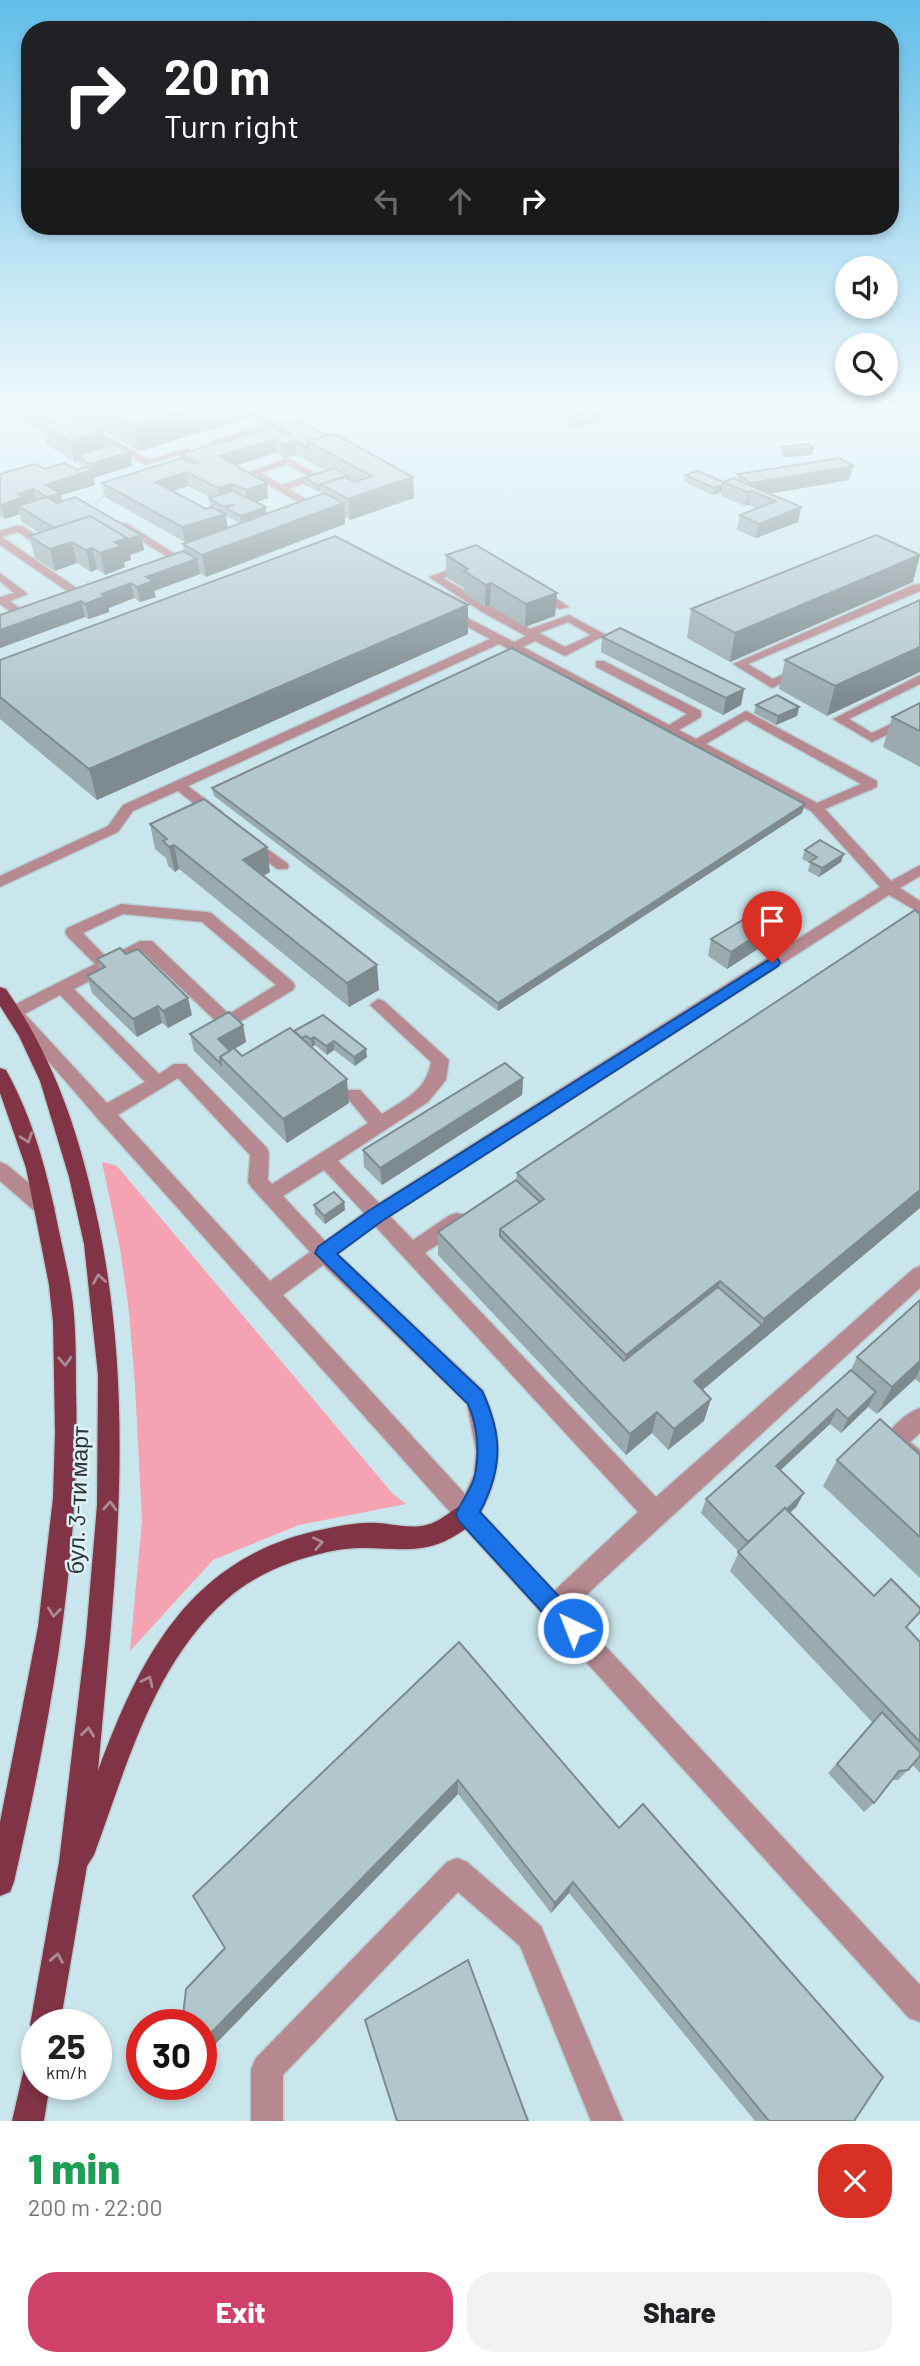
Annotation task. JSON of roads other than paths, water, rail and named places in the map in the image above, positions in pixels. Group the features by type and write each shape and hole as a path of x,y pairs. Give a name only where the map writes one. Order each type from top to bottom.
{"main road":[{"name":"бул. 3-ти март","path":"7,1002 33,1044 69,1140 87,1209 108,1339 112,1410 105,1590 71,1882 48,2009"},
{"name":"бул. 3-ти март","path":"0,1075 29,1142 45,1208 62,1295 67,1398 66,1495 52,1624 31,1750 0,1882"},
{"path":"71,1882 148,1680 172,1639 208,1598 248,1569 285,1551 344,1538 372,1535 430,1537 467,1514"},
{"path":"27,2121 31,2100"}],"street":[{"path":"288,516 313,507 308,504"},
{"path":"93,507 175,557"},
{"path":"4,527 19,528 48,548 24,556"},
{"path":"0,540 77,593"},
{"path":"163,562 187,552"},
{"path":"0,882 113,829 128,808 506,643 532,635 569,618 600,635 565,652 532,635 434,577 478,563"},
{"path":"0,576 22,594 1,601"},
{"path":"531,586 563,607"},
{"path":"809,667 772,684 738,664 920,588"},
{"path":"64,598 89,589"},
{"path":"452,589 438,599 506,643 816,808 889,888 920,908"},
{"path":"1,601 19,613"},
{"path":"600,664 696,713 670,730"},
{"path":"920,679 839,719 872,737 920,714"},
{"path":"696,744 746,715 872,784 816,808"},
{"path":"179,785 282,866"},
{"path":"268,1294 376,1215 889,888 916,877"},
{"path":"106,966 74,932 121,909 206,917 288,986 228,1023 146,945 106,966 63,988 7,1002 104,1114 467,1514 920,2007"},
{"path":"63,988 157,1083"},
{"path":"270,1195 422,1097 437,1080 441,1069 440,1060 378,1005"},
{"path":"104,1114 180,1069 260,1153 258,1182 324,1253 475,1397 485,1420 487,1448 484,1482 467,1514"},
{"path":"354,1095 380,1124"},
{"path":"326,1160 654,1513"},
{"path":"0,1170 45,1208"},
{"path":"411,1252 468,1214"},
{"path":"554,1608 654,1513 920,1275"},
{"path":"920,1418 894,1442 920,1465"},
{"path":"267,2121 267,2069 457,1872 531,1936 607,2121"}]}
